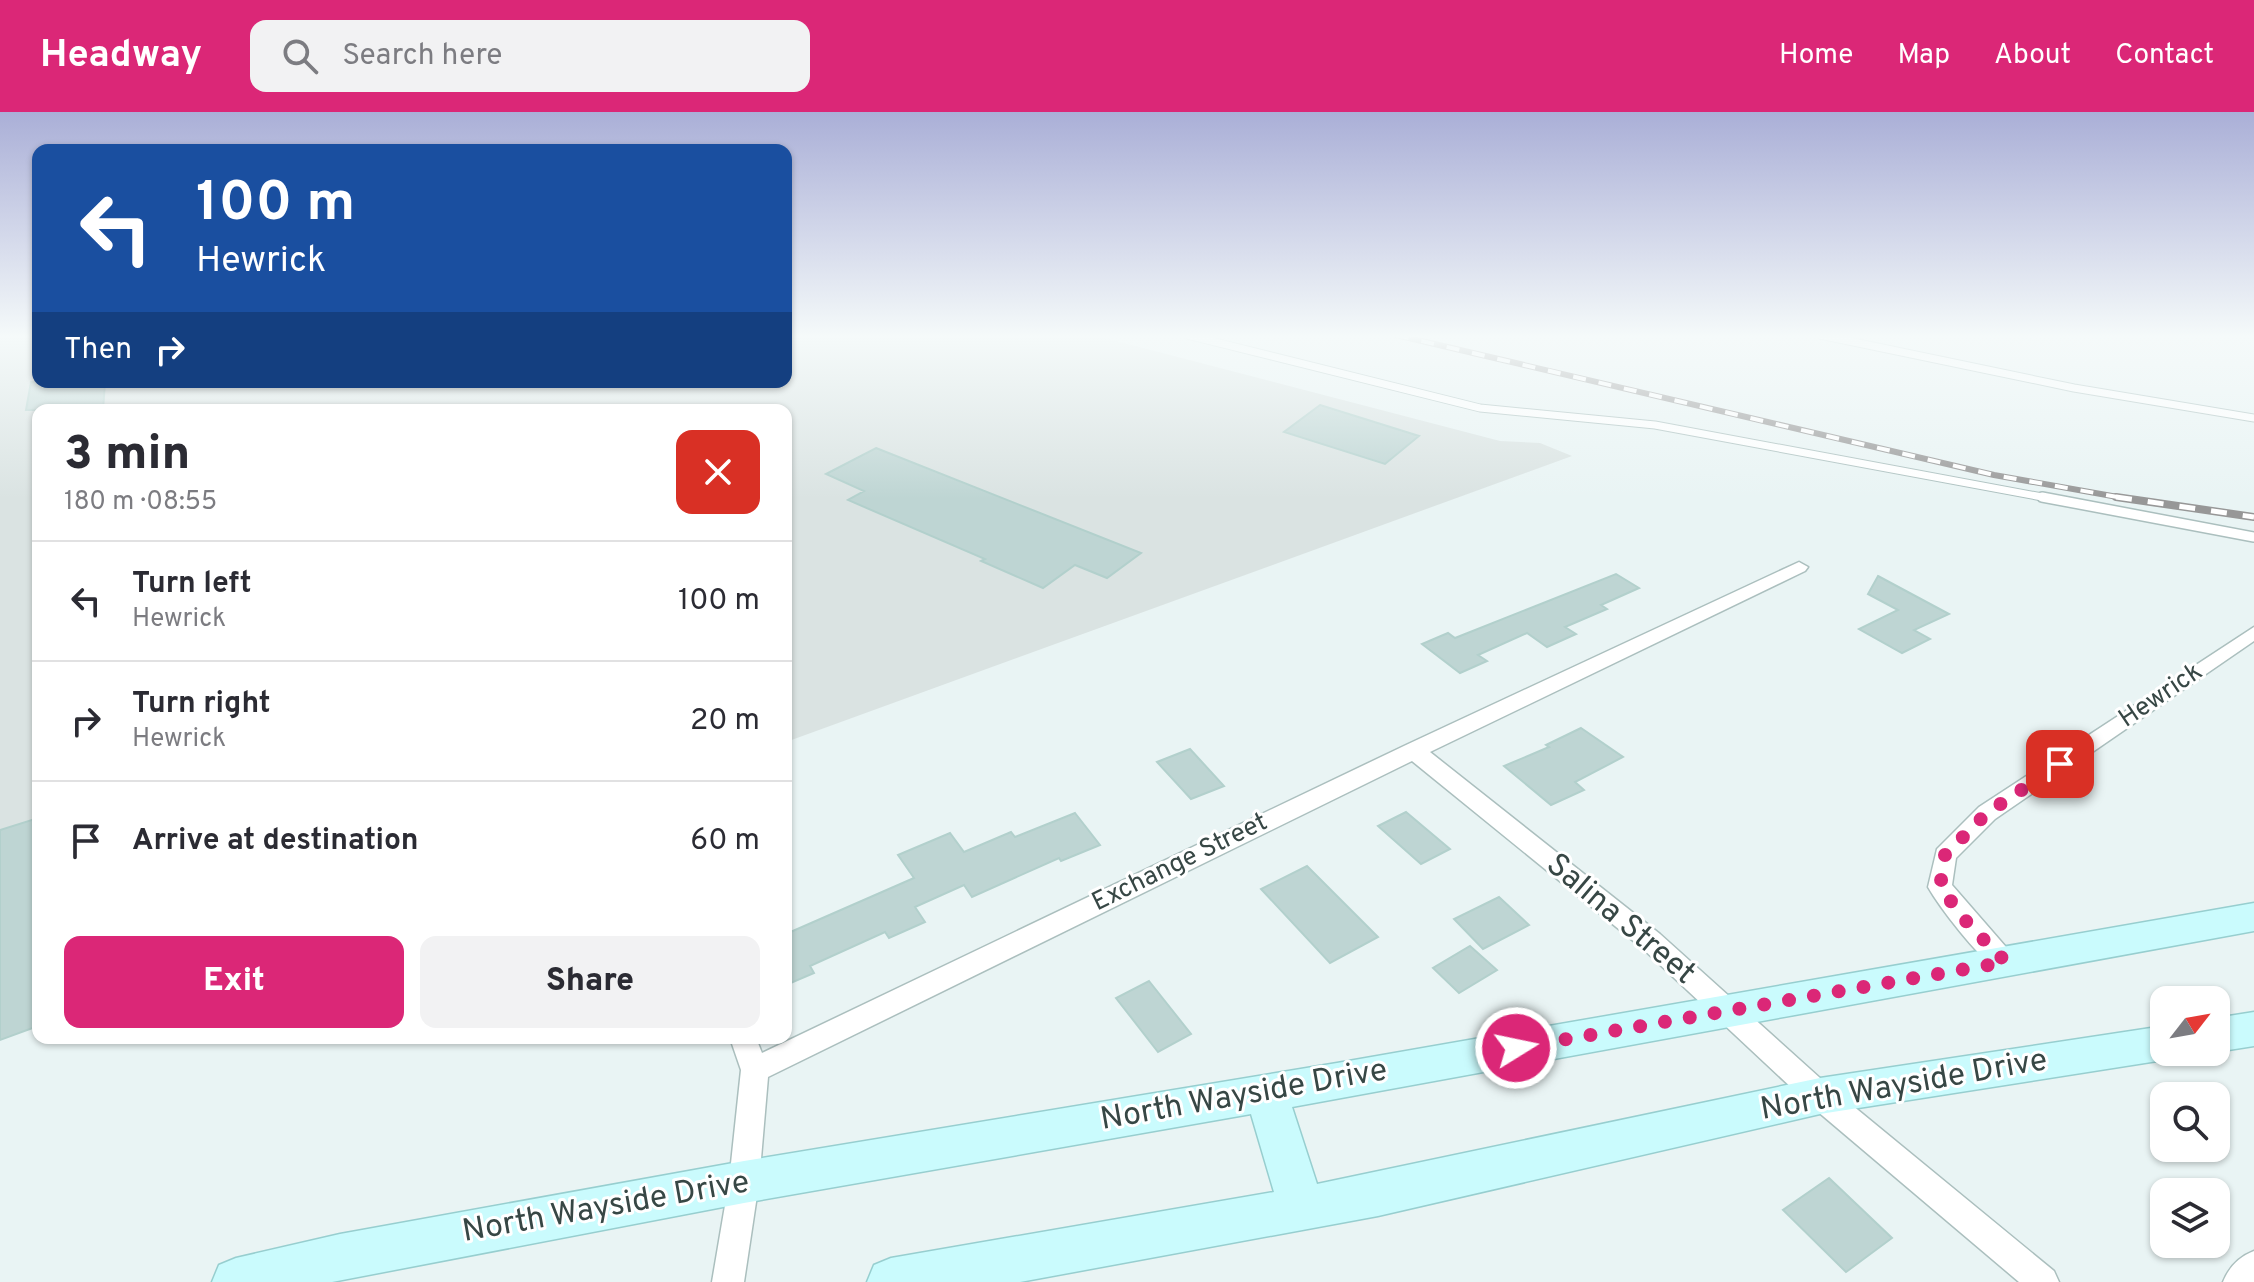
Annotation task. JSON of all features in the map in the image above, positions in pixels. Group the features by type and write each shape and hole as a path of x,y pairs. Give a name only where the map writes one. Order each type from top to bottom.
{"main road":[{"name":"North Wayside Drive","path":"236,1282 340,1257 744,1182 1266,1093 2254,917"},
{"path":"2230,1033 2254,1029"},
{"name":"North Wayside Drive","path":"891,1282 1378,1195 1820,1096 2150,1045"},
{"path":"1266,1093 1302,1209"}],"street":[{"name":"Exchange Street","path":"755,1070 1413,750 1799,567"},
{"name":"Hewrick","path":"2006,962 1969,925 1940,887 1945,855 1987,813 2254,633"},
{"name":"Salina Street","path":"1413,750 1651,941 1820,1096 2043,1282"},
{"path":"728,1282 744,1182 755,1070 745,1044"},
{"path":"2239,1282 2254,1266"}],"lane":[{"path":"1402,390 1510,413 1655,425 2254,537"},
{"path":"2084,390 2254,418"}],"shaded area":[{"path":"0,390 1303,390 1500,441 1540,443 1572,456 792,740 792,404 32,404 32,1017 0,1028"}],"building":[{"path":"30,390 104,390 103,404 32,404 32,410 26,410"},
{"path":"1320,405 1419,436 1385,464 1284,432"},
{"path":"876,448 1141,553 1107,578 1075,565 1043,588 981,561 985,559 848,500 864,491 826,474"},
{"path":"1616,574 1639,588 1601,605 1607,609 1565,627 1576,634 1547,647 1527,633 1478,655 1487,661 1460,673 1422,644 1448,633 1455,638"},
{"path":"1878,576 1949,614 1914,630 1930,639 1902,653 1859,629 1898,610 1868,594"},
{"path":"1581,728 1623,757 1575,782 1584,790 1551,805 1504,766 1549,747 1546,745"},
{"path":"1190,749 1224,786 1191,799 1157,762"},
{"path":"1406,812 1450,849 1421,864 1378,826"},
{"path":"1075,813 1100,845 1061,861 1059,858 972,897 964,885 915,907 925,922 889,938 885,932 810,966 814,973 792,982 792,931 914,878 898,855 950,833 964,852 1011,832 1015,837"},
{"path":"32,820 32,1028 0,1040 0,830"},
{"path":"1307,866 1378,937 1330,963 1261,889"},
{"path":"1499,897 1529,925 1483,949 1454,919"},
{"path":"1470,946 1497,970 1459,993 1433,968"},
{"path":"1149,981 1191,1034 1158,1052 1116,998"},
{"path":"1829,1178 1892,1238 1846,1272 1783,1210"}],"railway":[{"path":"1629,390 1994,475 2125,498"},
{"path":"2116,497 2125,498"},
{"path":"2125,498 2254,517"}],"route":[{"path":"1516,1048 2006,962 1969,925 1940,887 1945,855 1987,813 2060,764"}]}
